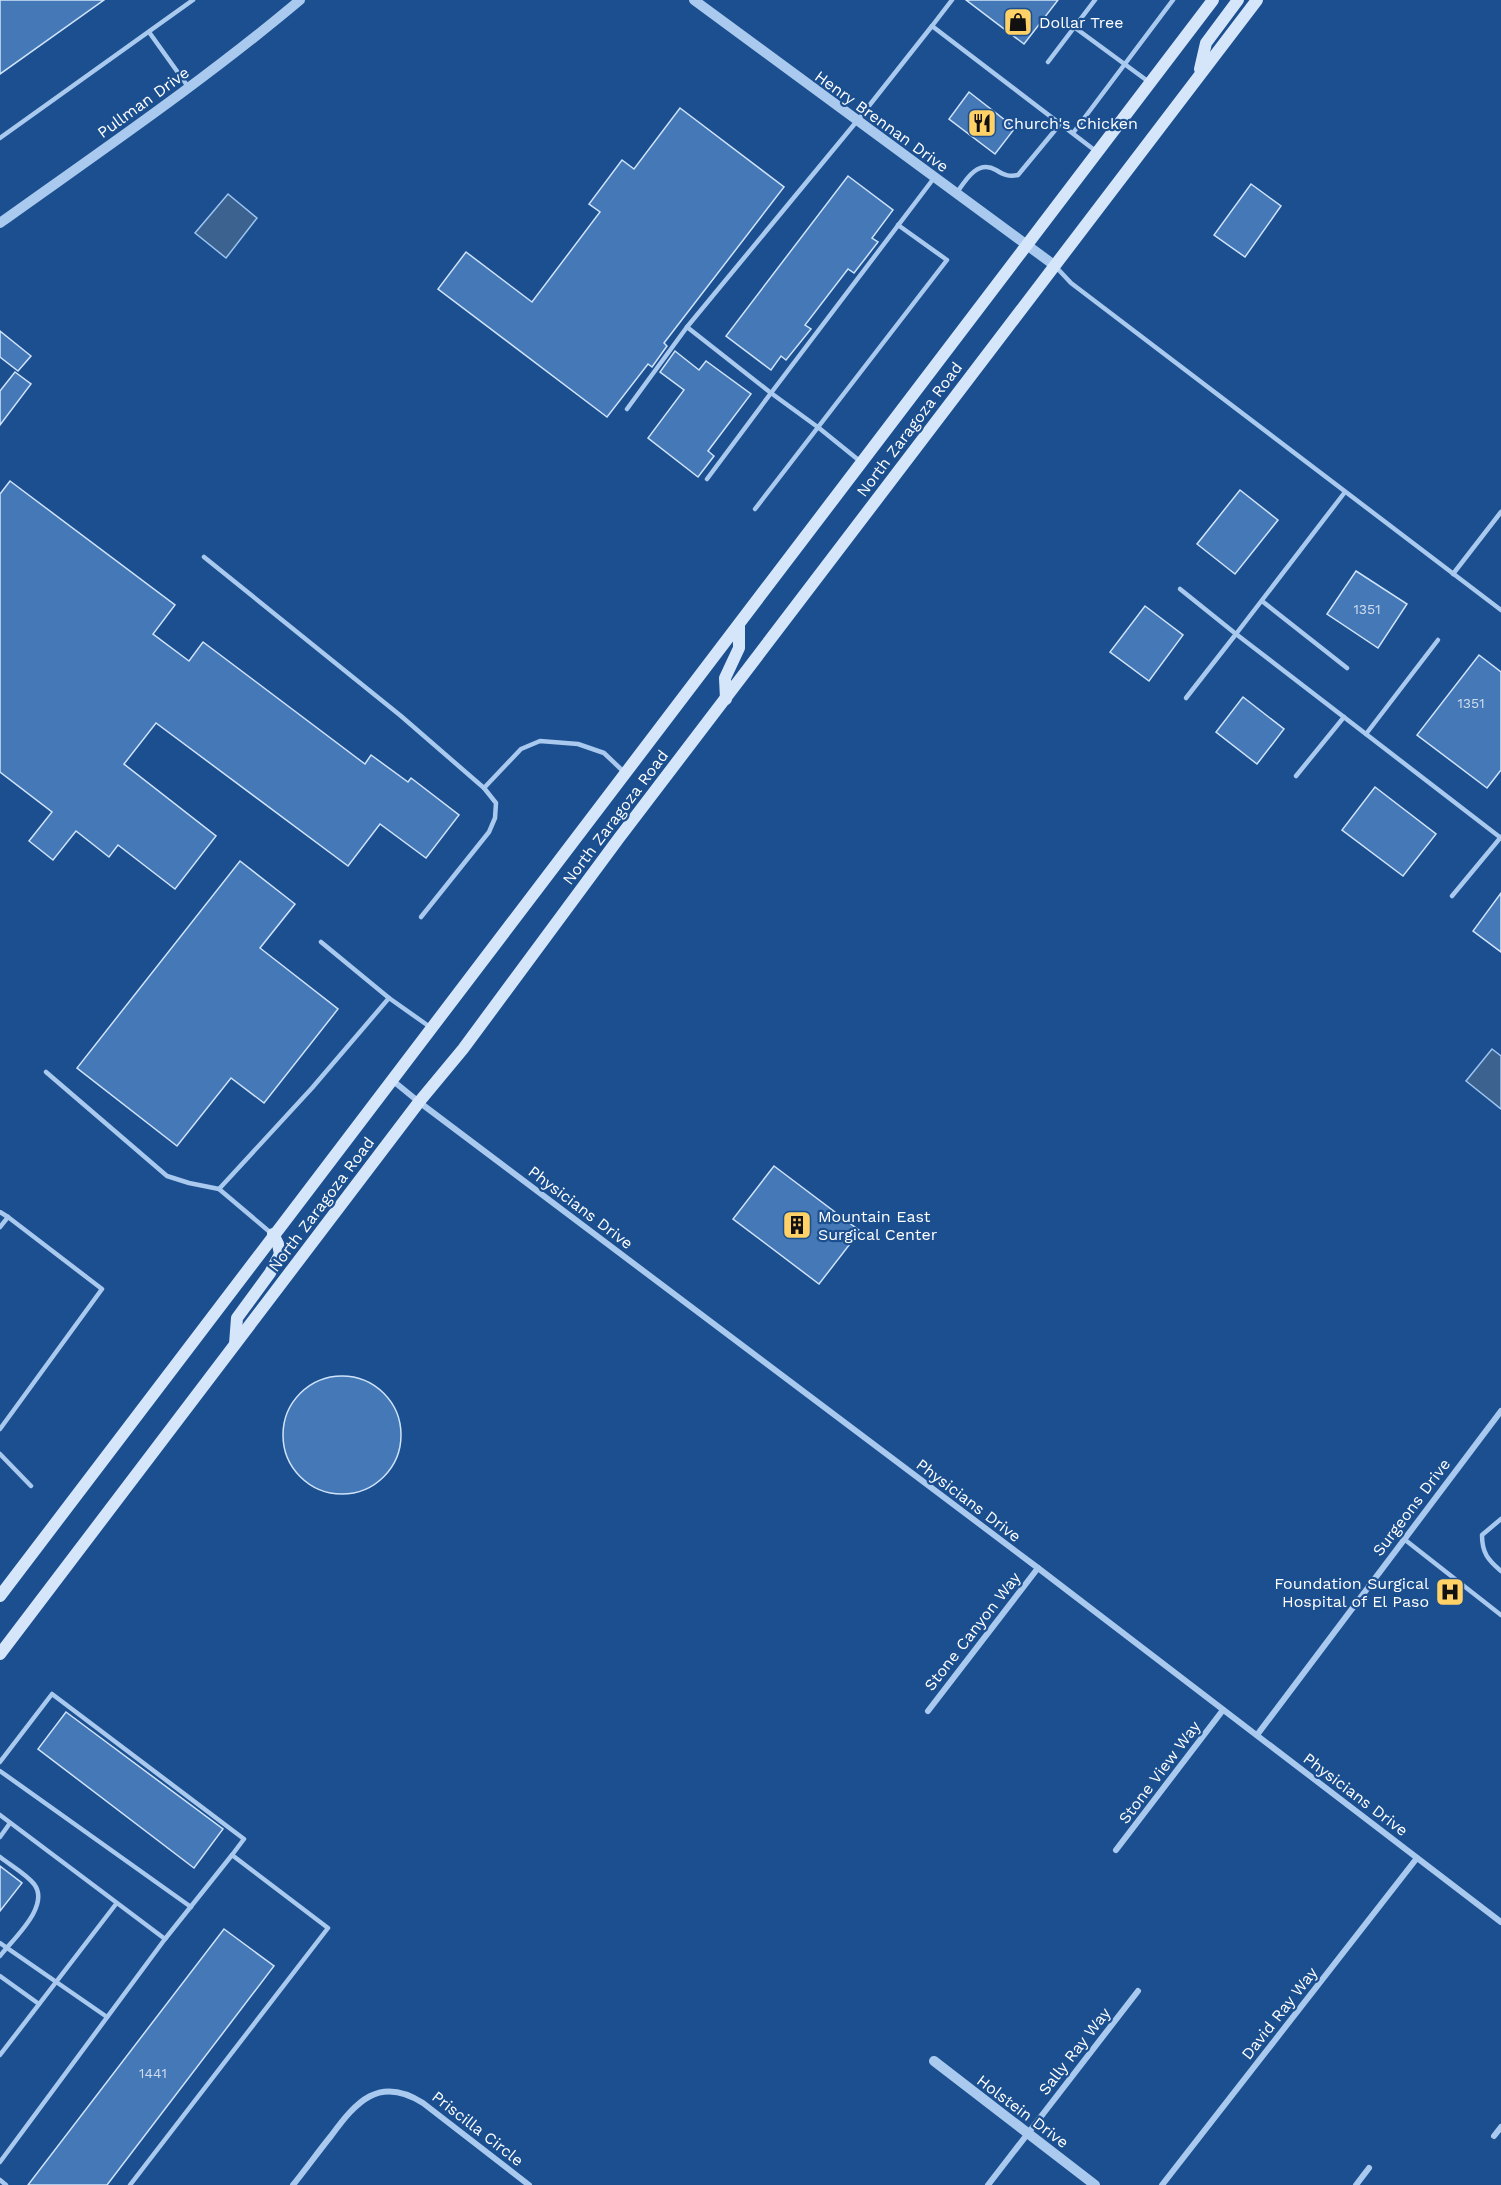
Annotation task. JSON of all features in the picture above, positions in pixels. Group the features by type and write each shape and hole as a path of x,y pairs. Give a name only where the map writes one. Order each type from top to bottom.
{"main road":[{"name":"North Zaragoza Road","path":"0,1596 1212,0"},
{"path":"1200,73 1206,43 1238,0"},
{"name":"North Zaragoza Road","path":"0,1654 419,1102 463,1049 539,944 1257,0"},
{"path":"726,699 725,678 739,648 739,625"},
{"path":"235,1344 237,1318 270,1273 280,1254 273,1234"}],"street":[{"name":"Pullman Drive","path":"0,223 189,88 300,0"},
{"name":"Henry Brennan Drive","path":"694,0 1054,265"},
{"name":"Physicians Drive","path":"392,1080 1038,1568 1501,1922"},
{"name":"Surgeons Drive","path":"1257,1736 1501,1411"},
{"name":"Stone Canyon Way","path":"928,1711 1038,1568"},
{"name":"Stone View Way","path":"1116,1850 1223,1710"},
{"name":"David Ray Way","path":"1162,2185 1417,1858"},
{"name":"Sally Ray Way","path":"988,2185 1138,1991"},
{"name":"Holstein Drive","path":"933,2061 1095,2185"},
{"name":"Priscilla Circle","path":"293,2185 352,2108 364,2098 385,2091 412,2096 529,2185"},
{"path":"1494,2136 1501,2127"},
{"path":"1356,2185 1369,2168"}],"lane":[{"path":"0,138 193,0"},
{"path":"627,409 687,327 857,121 952,0"},
{"path":"1048,62 1095,0"},
{"path":"1073,133 1173,0"},
{"path":"932,26 1097,152"},
{"path":"1074,27 1150,83"},
{"path":"149,32 189,88"},
{"path":"956,194 971,173 978,168 993,168 1002,175 1018,176 1061,123"},
{"path":"707,479 934,177"},
{"path":"755,509 946,260 898,225"},
{"path":"1054,265 1071,284 1501,610"},
{"path":"687,327 861,462"},
{"path":"1186,698 1345,492"},
{"path":"1454,574 1501,512"},
{"path":"204,557 401,716 493,797 496,803 495,818 489,832 421,917"},
{"path":"1180,590 1501,837 1452,896"},
{"path":"1262,601 1347,668"},
{"path":"1366,734 1438,640"},
{"path":"1296,776 1344,717"},
{"path":"484,788 521,749 540,741 554,740 578,744 604,753 626,774"},
{"path":"321,942 389,998 432,1028"},
{"path":"219,1189 312,1088 389,998"},
{"path":"46,1072 167,1176 189,1184 219,1189 273,1234"},
{"path":"0,1212 102,1289 0,1429"},
{"path":"0,1227 8,1217"},
{"path":"0,1454 30,1486"},
{"path":"1501,1520 1482,1535 1482,1549 1488,1560 1501,1571"},
{"path":"1404,1539 1501,1615"},
{"path":"0,1762 52,1694 244,1839 165,1939 0,2162"},
{"path":"0,1771 191,1907"},
{"path":"0,1815 165,1939"},
{"path":"0,1837 10,1823"},
{"path":"130,2185 328,1928 232,1855"},
{"path":"0,1857 35,1884 39,1898 37,1910 0,1956"},
{"path":"0,2055 116,1904"},
{"path":"0,1943 107,2017"},
{"path":"0,1976 39,2004"},
{"path":"0,2180 6,2185"}],"water":[{"path":"228,194 257,218 226,258 195,233"},
{"path":"1492,1049 1501,1056 1501,1109 1466,1081"}],"building":[{"path":"0,0 104,0 0,74"},
{"name":"Dollar Tree","path":"966,0 1058,0 1024,44"},
{"name":"Church's Chicken","path":"969,92 1015,128 995,154 949,119"},
{"path":"680,108 784,187 664,343 667,346 652,367 648,364 607,417 438,289 466,252 532,302 600,212 589,204 622,160 634,169"},
{"path":"848,176 893,210 872,238 878,242 854,273 848,269 805,325 811,329 786,360 781,356 771,370 726,336"},
{"path":"1251,184 1281,206 1245,257 1214,235"},
{"path":"0,331 31,356 18,371 0,357"},
{"path":"675,351 699,370 706,361 751,394 708,451 714,456 698,477 648,438 684,390 660,372"},
{"path":"15,372 31,384 0,425 0,391"},
{"path":"10,481 175,605 153,634 189,661 203,642 365,764 371,755 408,782 411,778 459,815 426,858 380,824 348,866 156,723 124,764 216,836 175,889 118,845 109,857 76,831 53,860 29,841 52,812 0,772 0,494"},
{"path":"1240,490 1278,520 1235,574 1197,544"},
{"path":"1356,571 1407,604 1378,648 1327,614"},
{"path":"1145,606 1183,635 1149,681 1110,652"},
{"path":"1479,655 1501,672 1501,770 1487,788 1417,735"},
{"path":"1243,697 1284,729 1257,764 1216,732"},
{"path":"1375,787 1436,834 1403,876 1342,830"},
{"path":"240,861 295,904 260,948 338,1009 264,1103 231,1078 177,1146 77,1068"},
{"path":"1501,893 1501,952 1473,931"},
{"name":"Mountain East Surgical Center","path":"774,1166 860,1231 819,1284 733,1219"},
{"path":"342,1376 364,1381 384,1393 396,1413 401,1435 396,1457 384,1477 364,1489 342,1494 320,1489 300,1477 288,1457 283,1435 288,1413 300,1393 320,1381"},
{"path":"66,1712 223,1829 194,1868 38,1749"},
{"path":"0,1866 22,1883 0,1911"},
{"path":"224,1929 274,1966 107,2185 28,2185"}],"place":[{"name":"Dollar Tree","path":"1018,22"},
{"name":"Church's Chicken","path":"982,123"},
{"name":"Mountain East Surgical Center","path":"797,1225"},
{"name":"Foundation Surgical Hospital of El Paso","path":"1450,1592"}]}
